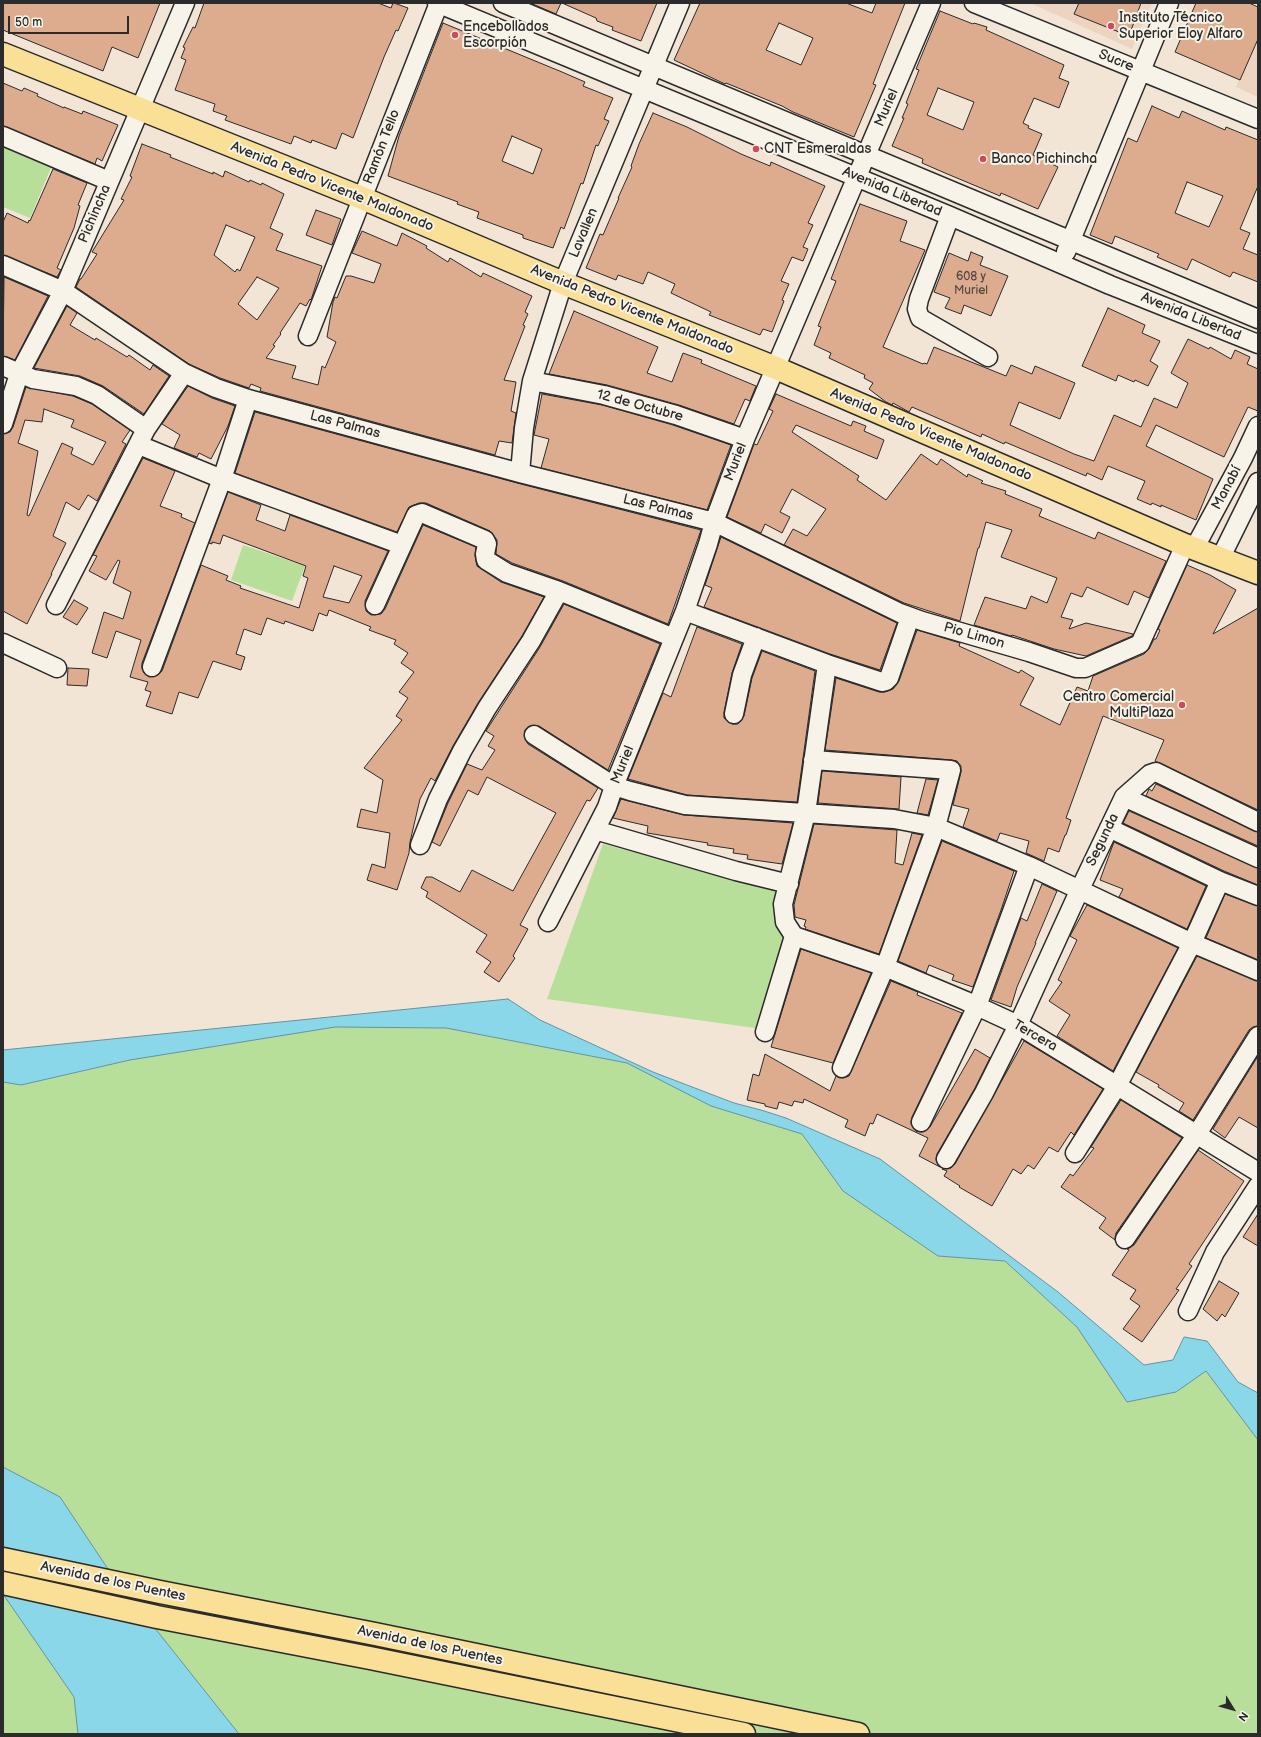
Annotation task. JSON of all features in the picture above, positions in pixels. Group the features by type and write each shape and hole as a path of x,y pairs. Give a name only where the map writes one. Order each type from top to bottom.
{"main road":[{"name":"Avenida Pedro Vicente Maldonado","path":"3,54 362,198 563,283 776,368 1190,547 1258,574"},
{"name":"Avenida de los Puentes","path":"3,1559 858,1734"},
{"name":"Avenida de los Puentes","path":"3,1583 157,1617 370,1658 744,1734"}],"street":[{"name":"Pichincha","path":"3,424 19,374 63,291 186,3"},
{"name":"Avenida Libertad","path":"438,3 950,216 1061,264 1258,344"},
{"name":"Ramón Tello","path":"308,336 438,3"},
{"name":"Avenida Libertad","path":"503,3 1258,319"},
{"name":"Lavallen","path":"520,473 524,428 532,381 563,283 680,3"},
{"name":"Muriel","path":"548,922 607,808 614,786 685,611 714,522 745,439 931,3"},
{"name":"Sucre","path":"974,3 1140,70 1258,120"},
{"path":"1061,264 1169,3"},
{"path":"3,136 109,181"},
{"path":"950,216 919,299 917,309 920,318 988,356"},
{"name":"Las Palmas","path":"3,264 63,291 184,373 216,388 248,399 520,473 714,522"},
{"path":"3,366 33,379 76,386 97,395 146,429"},
{"path":"56,605 146,429 184,373"},
{"name":"12 de Octubre","path":"532,381 604,395 676,415 745,439"},
{"path":"152,667 222,479 248,399"},
{"name":"Manabí","path":"1190,547 1243,458 1258,426"},
{"path":"139,445 222,479 402,545"},
{"name":"Manabí","path":"1220,559 1258,482"},
{"path":"375,605 416,515 419,513 424,513 485,540 487,544 485,557 490,564 507,573 558,591 674,638"},
{"name":"Pio Limon","path":"714,522 910,617 1029,652 1076,668 1084,668 1140,644 1190,547"},
{"path":"420,845 438,799 462,751 487,708 531,641 558,591"},
{"path":"685,611 827,664 882,682 886,681 890,675 910,617"},
{"path":"734,714 742,675 756,638"},
{"path":"3,643 56,668"},
{"path":"765,1032 794,936 785,922 783,904 806,813 827,664"},
{"path":"534,735 614,786 684,805 894,819 936,827 1029,866 1192,943 1258,972"},
{"path":"813,760 951,770 936,827 885,967 842,1068"},
{"name":"Segunda","path":"946,1159 984,1093 1018,1024 1124,797 1150,774 1156,772 1258,822"},
{"path":"1124,797 1258,858"},
{"path":"1109,828 1220,881 1258,896"},
{"path":"595,830 736,871 789,884"},
{"path":"921,1122 977,1006 1029,866"},
{"path":"1075,1153 1117,1086 1192,943 1220,881"},
{"name":"Tercera","path":"794,936 885,967 1018,1024 1258,1172"},
{"path":"1125,1240 1197,1134 1258,1036"},
{"path":"1188,1311 1215,1252 1258,1186"}],"shaded area":[{"name":"Instituto Técnico Superior Eloy Alfaro","path":"1030,3 1152,3 1132,49"},
{"path":"1258,38 1258,97 1236,87"}],"green space":[{"path":"3,142 53,163 30,218 3,207"},
{"path":"243,545 305,566 292,601 231,580"},
{"path":"603,844 780,891 776,917 783,939 755,1028 547,999"},
{"path":"335,1027 446,1028 627,1063 711,1106 802,1134 843,1191 938,1256 1005,1261 1077,1327 1127,1402 1176,1392 1206,1371 1258,1440 1258,1734 239,1734 108,1569 60,1497 3,1467 3,1082 22,1085 130,1060"},
{"path":"3,1594 74,1697 78,1734 3,1734"}],"water":[{"path":"508,999 540,1020 653,1072 734,1103 786,1118 880,1159 1058,1292 1144,1365 1173,1360 1184,1337 1207,1341 1238,1382 1258,1393 1258,1440 1206,1371 1176,1392 1127,1402 1077,1327 1005,1261 938,1256 843,1191 802,1134 711,1106 627,1063 446,1028 335,1027 130,1060 21,1085 3,1082 3,1050"},
{"path":"3,1467 60,1497 108,1569 239,1734 78,1734 74,1697 3,1594"}],"building":[{"path":"3,3 160,3 138,58 112,47 103,71 3,30"},
{"path":"204,3 378,3 391,8 394,3 408,8 384,57 353,138 342,133 336,149 312,140 311,143 294,136 291,144 225,120 227,116 213,111 215,104 175,90 186,60 181,58 185,48 183,47 193,27 195,28"},
{"path":"530,3 561,3 556,14"},
{"path":"562,3 657,3 641,41 612,30 613,27 597,21 596,18"},
{"path":"700,3 846,3 872,13 876,3 905,3 873,84 876,85 854,137 782,106 726,83 725,84 674,60","holes":["779,23 813,38 801,65 766,50"]},
{"path":"1079,3 1141,3 1129,36 1074,14"},
{"path":"1196,3 1249,3 1258,7 1258,39 1240,80 1175,52"},
{"path":"940,11 973,24 987,27 986,30 1064,65 1059,78 1069,82 1059,108 1034,98 1023,123 1029,126 1028,128 1042,134 1033,155 1058,167 1038,209 1001,193 1000,196 945,173 922,163 923,159 892,146 904,118 902,118 908,104 906,103 919,70 916,69","holes":["938,88 974,102 963,130 927,115"]},
{"path":"443,23 585,82 583,86 613,98 604,119 609,121 598,146 596,145 583,184 581,183 564,229 561,227 553,248 523,238 523,235 477,218 479,212 457,204 458,202 388,176 399,136","holes":["512,136 542,149 533,174 502,161"]},
{"path":"3,83 22,91 24,88 38,94 37,96 64,108 82,114 83,111 118,125 102,161 97,158 95,164 3,126"},
{"path":"1152,106 1179,118 1182,111 1225,130 1226,127 1258,140 1258,186 1240,229 1250,233 1243,249 1258,255 1258,282 1233,272 1230,277 1192,259 1187,270 1157,257 1159,254 1115,236 1112,244 1090,235 1128,138 1137,142","holes":["1187,182 1223,196 1209,227 1175,213"]},
{"path":"653,113 687,127 741,154 770,166 771,162 825,186 808,223 813,225 803,247 808,249 803,261 792,257 781,281 789,284 782,300 784,301 772,332 763,329 760,335 709,315 711,312 671,293 675,284 648,272 643,284 618,275 616,280 586,268 600,234 603,235 619,198 632,167 631,166 639,144"},
{"path":"142,144 213,174 213,172 223,177 225,171 249,182 250,180 261,185 262,183 284,194 270,228 283,234 276,250 322,266 311,300 310,299 306,306 300,303 273,345 275,346 266,358 296,366 292,378 318,385 322,366 325,368 336,342 327,337 333,302 335,297 337,298 346,276 351,276 374,283 381,264 352,253 362,231 397,246 402,233 427,246 426,248 448,262 450,258 481,277 483,273 532,296 525,312 528,314 523,325 525,326 504,380 516,382 511,411 516,413 512,443 499,441 495,455 260,391 261,388 251,384 249,388 220,378 189,364 76,287 97,254 92,252 124,200 121,199 132,177 130,176","holes":["226,225 255,237 240,271 237,269 235,272 214,255","257,277 279,288 257,320 238,304"]},
{"path":"53,169 87,183 78,205 80,206 74,228 57,268 61,270 57,277 3,255 3,222 7,213 28,223"},
{"path":"860,204 907,221 900,241 925,250 883,347 923,364 927,364 934,347 1006,376 1011,365 1032,374 1035,366 1075,383 1060,419 1019,402 1010,425 1074,454 1094,461 1114,415 1141,427 1154,398 1177,408 1188,383 1171,373 1188,339 1209,349 1210,347 1231,359 1235,350 1250,357 1247,364 1258,369 1258,411 1248,407 1224,457 1156,425 1146,446 1213,479 1196,520 1161,505 1161,507 1152,503 1151,505 1137,499 1145,481 1108,466 1102,480 1087,473 1086,476 1005,442 1004,444 982,434 981,437 912,407 909,412 893,403 892,405 869,389 873,383 864,378 865,375 829,358 831,353 814,345 821,327 818,326 836,281 831,279"},
{"path":"316,210 341,219 332,245 306,235"},
{"path":"971,252 983,257 980,265 1008,276 991,316 964,305 961,314 945,308 950,298 934,292 949,253 968,261"},
{"path":"4,277 48,296 15,360 3,356"},
{"path":"67,306 77,313 70,325 95,340 96,338 127,357 129,355 150,370 153,365 169,376 144,414 103,386 80,376 34,368"},
{"path":"1108,308 1145,325 1142,333 1160,341 1150,361 1158,366 1148,386 1118,375 1116,381 1082,366"},
{"path":"574,311 658,347 647,373 672,382 683,353 702,360 701,363 756,386 750,401 745,399 734,424 679,405 607,385 549,374"},
{"path":"188,386 212,398 235,406 228,426 211,459 199,453 197,457 174,448 180,435 162,424"},
{"path":"26,387 73,396 92,404 130,430 122,442 126,444 97,501 88,495 79,510 66,502 53,536 66,543 27,624 3,611 3,434 10,432","holes":["44,409 74,420 71,427 106,442 93,465 71,454 73,448 62,443 29,516 27,515 38,451 18,443 25,420 42,422"]},
{"path":"542,394 602,405 673,425 731,445 707,510 541,468 549,439 534,435"},
{"path":"776,394 851,426 853,421 866,426 864,431 884,440 877,459 796,425 792,432 859,476 857,480 886,500 921,454 937,465 941,459 967,477 968,474 983,481 981,483 1006,491 1005,494 1042,509 1039,516 1095,539 1098,532 1166,561 1149,598 1134,591 1128,605 1087,587 1082,597 1071,593 1061,617 1073,620 1069,629 1086,623 1133,634 1132,636 1086,656 1054,649 1012,635 1011,636 974,625 985,597 1026,609 1031,596 1047,603 1057,578 1001,557 1012,530 986,522 960,621 904,603 784,545 793,529 807,536 826,509 792,489 780,512 790,517 782,533 765,524 761,533 727,517 754,444 757,445 773,411 769,409"},
{"path":"255,412 517,483 701,530 668,624 563,581 512,563 496,554 497,540 490,531 426,503 419,503 409,507 397,532 235,473"},
{"path":"143,458 175,471 160,506 182,514 181,517 195,523 142,663 144,673 149,677 158,675 162,671 201,565 228,576 226,580 241,586 240,588 299,608 308,578 303,576 306,566 223,535 220,544 212,542 212,544 209,543 228,492 261,505 256,520 285,531 290,515 388,551 365,601 366,611 371,615 381,614 385,609 423,525 476,547 475,556 477,566 501,582 544,597 522,636 478,703 435,781 431,778 420,799 410,842 409,853 397,890 367,880 372,864 385,868 390,833 357,827 361,809 377,813 383,780 364,768 402,720 396,716 408,698 399,692 414,672 401,663 408,653 394,644 396,640 369,630 371,627 329,610 327,616 319,613 313,631 285,621 284,624 267,618 261,635 244,629 236,654 245,657 241,670 213,661 198,698 179,692 172,714 146,706 151,692 145,690 148,682 130,677 141,640 116,631 107,658 92,653 104,612 123,619 131,592 113,583 120,561 118,560 106,580 89,571 97,556 93,555","holes":["334,566 362,576 349,603 323,597"]},
{"path":"721,537 897,623 880,670 830,654 704,607 712,588 705,585"},
{"path":"1187,565 1210,575 1236,590 1213,634 1258,608 1258,810 1155,761 1164,740 1103,716 1066,818 1071,820 1066,835 1059,852 1048,848 1044,861 1026,853 1029,841 1000,833 997,841 963,827 969,809 953,805 961,772 961,766 957,761 825,750 836,678 879,692 885,692 893,689 899,681 917,630 960,643 959,646 1019,673 1021,670 1034,678 1020,705 1060,725 1077,687 1088,691 1093,676 1144,654 1149,649 1154,639 1156,639 1160,630 1158,629"},
{"path":"74,600 88,608 77,625 63,617"},
{"path":"564,604 660,644 608,770 539,726 530,726 525,730 525,739 528,744 598,788 590,801 587,800 520,925 528,929 513,956 515,958 499,982 484,972 491,962 476,952 487,935 426,897 428,892 421,888 426,877 432,877 460,892 472,870 513,891 556,813 487,777 478,795 468,790 440,846 432,842 448,803 467,764 482,770 495,750 488,746 494,736 486,731 540,647"},
{"path":"697,627 742,644 732,673 724,712 724,718 732,724 738,724 744,716 752,678 762,651 815,671 797,802 687,795 628,779 663,693 671,697"},
{"path":"68,668 89,669 87,686 67,685"},
{"path":"822,771 901,777 899,809 818,803"},
{"path":"926,779 938,780 928,815 917,813"},
{"path":"1156,784 1258,832 1258,846 1146,796 1149,789 1152,791"},
{"path":"621,799 684,815 793,823 782,864 747,859 748,855 733,853 734,849 707,845 708,843 647,833 648,826 613,818"},
{"path":"1129,811 1258,868 1258,885 1224,871 1123,823"},
{"path":"814,824 897,830 895,863 903,865 912,833 922,835 879,954 805,929 806,927 804,926 806,920 795,917 794,905"},
{"path":"942,841 1014,871 973,987 952,980 954,975 929,965 926,973 898,961"},
{"path":"1114,842 1206,886 1187,929 1119,897 1123,889 1100,880"},
{"path":"1042,884 1057,891 1017,987 1011,1007 991,1000 1021,918 1027,921"},
{"path":"1225,894 1258,906 1258,960 1206,938"},
{"path":"1087,905 1178,948 1113,1071 1057,1036 1070,1015 1049,1001 1062,982 1058,980 1077,940 1070,936"},
{"path":"801,949 871,973 833,1063 771,1047"},
{"path":"1197,956 1258,981 1258,1026 1249,1030 1193,1120 1179,1111 1184,1103 1158,1087 1159,1085 1136,1072"},
{"path":"891,981 918,992 917,995 962,1013 912,1117 911,1123 916,1131 922,1132 930,1127 975,1049 990,1058 975,1088 937,1154 936,1159 940,1167 919,1156 928,1138 877,1114 873,1124 870,1123 865,1136 845,1127 848,1120 804,1099 803,1103 794,1101 792,1106 779,1102 777,1109 765,1106 765,1104 747,1100 753,1074 759,1076 765,1054 830,1091 836,1076 843,1078 849,1076"},
{"path":"1024,1041 1103,1089 1074,1135 1071,1132 1058,1152 1049,1147 1034,1169 1028,1165 1021,1174 1013,1169 992,1206 959,1187 960,1186 944,1176 947,1171 942,1169 951,1168 955,1164"},
{"path":"1258,1056 1258,1128 1239,1117 1225,1138 1213,1129"},
{"path":"1121,1100 1182,1138 1116,1233 1115,1240 1099,1228 1106,1218 1061,1187 1070,1174 1073,1176 1094,1148 1091,1147"},
{"path":"1198,1150 1244,1181 1189,1264 1192,1266 1176,1289 1179,1290 1142,1342 1123,1329 1140,1306 1130,1299 1136,1290 1112,1275 1129,1250 1127,1249 1134,1245"},
{"path":"1258,1214 1258,1246 1243,1237"},
{"path":"1219,1281 1239,1293 1225,1317 1222,1314 1217,1321 1203,1309"}],"place":[{"name":"Instituto Técnico Superior Eloy Alfaro","path":"1111,26"},
{"name":"Encebollados Escorpión","path":"455,35"},
{"name":"CNT Esmeraldas","path":"756,149"},
{"name":"Banco Pichincha","path":"983,159"},
{"name":"Centro Comercial MultiPlaza","path":"1182,705"}]}
